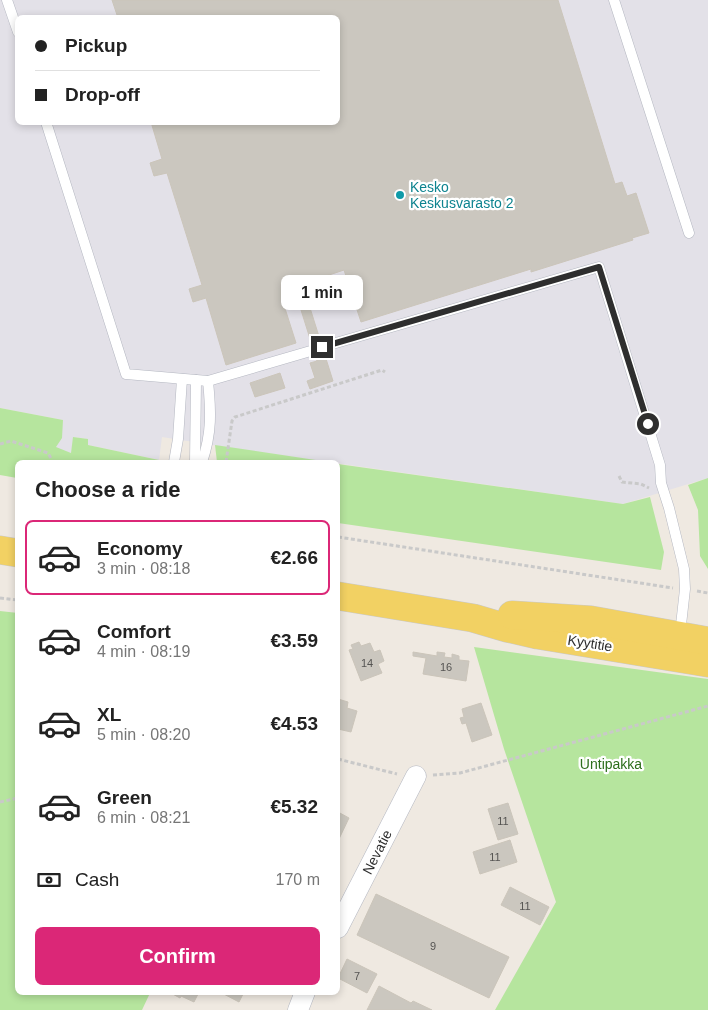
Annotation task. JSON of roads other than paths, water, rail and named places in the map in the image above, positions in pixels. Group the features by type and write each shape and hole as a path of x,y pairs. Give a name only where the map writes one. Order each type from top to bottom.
{"main road":[{"path":"0,533 15,534"},
{"path":"0,550 15,552"},
{"name":"Kyytitie","path":"340,596 473,618 538,635 679,647 708,641"},
{"name":"Kyytitie","path":"679,647 708,663"}],"street":[{"name":"Nevatie","path":"340,924 416,776"},
{"path":"298,1010 304,995"}],"lane":[{"path":"7,0 15,23"},
{"path":"614,0 689,233"},
{"path":"47,125 126,374 208,381 599,267 660,464 661,482 684,569 685,589 679,647"},
{"path":"174,460 178,439 182,379"},
{"path":"195,460 196,380"},
{"path":"203,460 208,444 211,413 208,381"}],"place":[{"name":"Kesko Keskusvarasto 2","path":"400,195"}],"park label":[{"name":"Untipakka","path":"611,764"}]}
